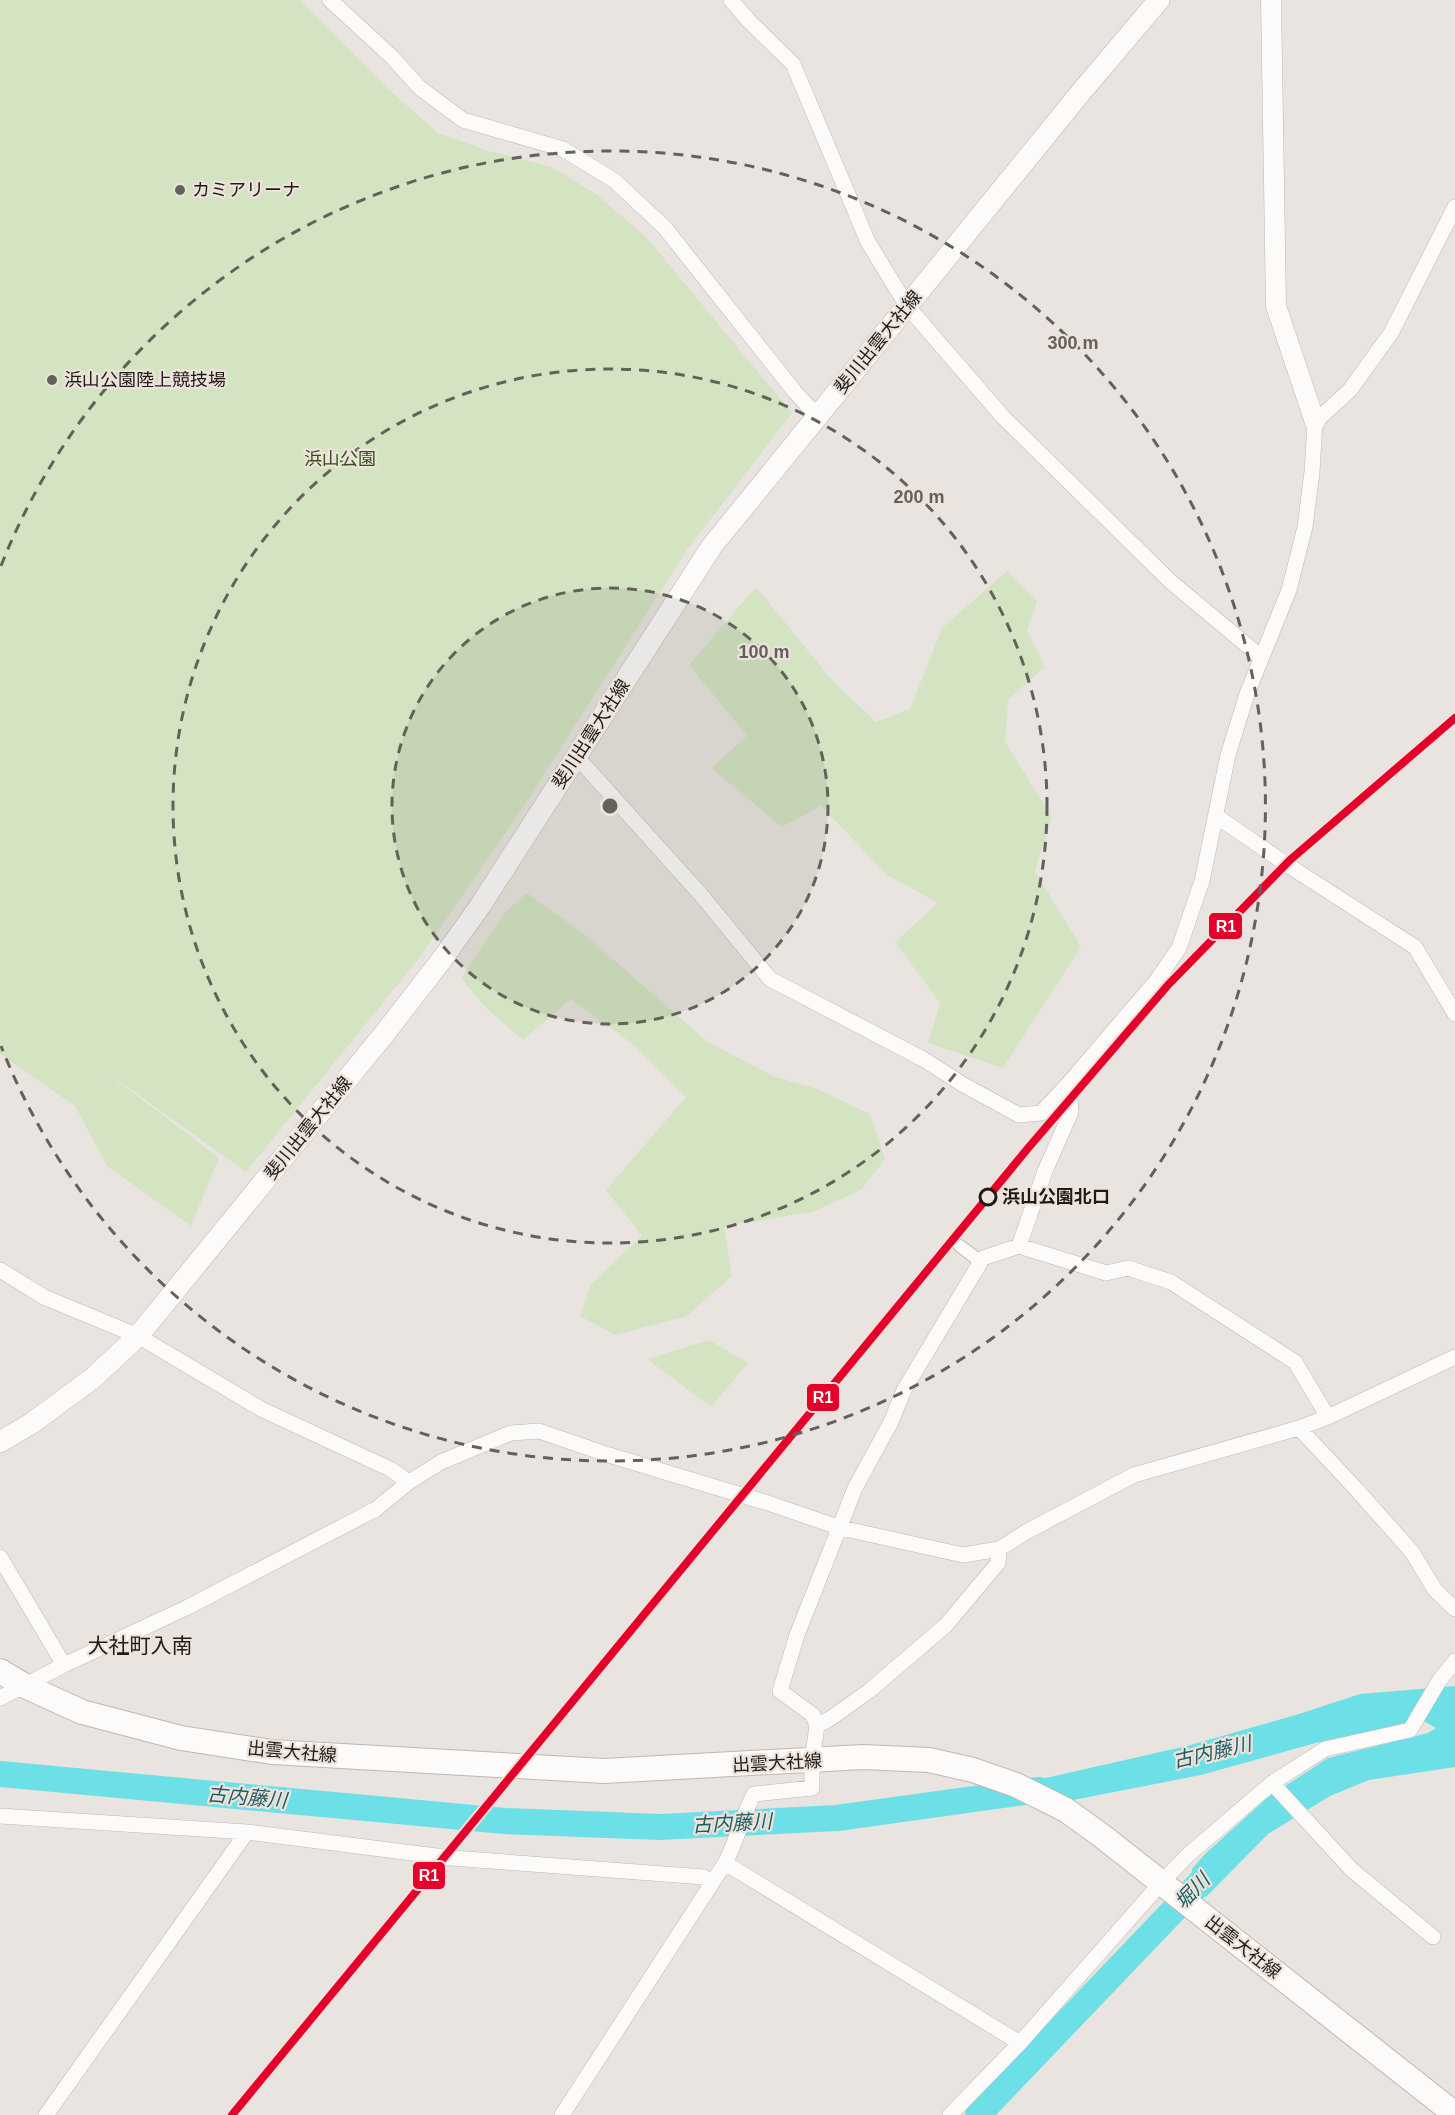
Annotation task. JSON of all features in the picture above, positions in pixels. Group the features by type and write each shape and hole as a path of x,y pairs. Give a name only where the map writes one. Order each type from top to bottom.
{"main road":[{"name":"斐川出雲大社線","path":"0,1442 32,1423 93,1378 138,1336 385,1033 444,958 480,906 712,546 1082,91 1159,0"},
{"name":"出雲大社線","path":"0,1671 25,1686 82,1712 181,1738 272,1752 604,1771 863,1757 929,1760 973,1770 1016,1785 1065,1810 1102,1836 1455,2114"}],"street":[{"path":"330,0 392,57 420,88 463,120 563,150 615,182 665,228 795,392 818,417"},
{"path":"731,0 748,21 793,64 868,242 907,306 1003,417 1171,582 1261,657"},
{"path":"575,758 585,766 702,896 771,979 923,1059 962,1084 1019,1115 1041,1113 1069,1083 1157,980 1179,948 1202,881 1228,755 1247,694 1289,590 1305,527 1315,422 1276,306 1271,0"},
{"path":"1315,422 1350,390 1391,333 1455,207"},
{"path":"1216,816 1415,947 1455,1014"},
{"path":"1019,1246 1045,1171 1071,1113 1069,1083"},
{"path":"960,1246 981,1262"},
{"path":"562,2115 725,1863 754,1794 812,1788 812,1761 817,1726 813,1715 780,1691 797,1635 855,1488 891,1422 904,1390 983,1258 1019,1246 1106,1273 1128,1268 1171,1282 1295,1362 1328,1417"},
{"path":"0,1270 44,1297 138,1336 261,1409 390,1468 410,1482"},
{"path":"0,1698 64,1665 188,1607 376,1509 410,1482 441,1462 511,1433 539,1431 841,1528 963,1555 999,1549 1026,1532 1134,1475 1299,1428 1328,1417 1455,1357"},
{"path":"1299,1428 1412,1552 1435,1590 1455,1609"},
{"path":"817,1726 869,1691 946,1625 998,1563 999,1549"},
{"path":"0,1557 64,1665"},
{"path":"950,2115 1166,1886 1188,1855 1274,1786 1325,1749 1410,1730 1439,1681 1455,1661"},
{"path":"1274,1786 1352,1870 1433,1937"},
{"path":"0,1816 247,1832 452,1858 704,1877 712,1883"},
{"path":"46,2115 247,1832"},
{"path":"725,1863 1020,2043"}],"green space":[{"name":"浜山公園","path":"0,0 300,0 387,88 438,133 489,151 552,167 596,194 647,238 792,413 687,550 520,812 420,957 246,1172 94,1063 219,1158 191,1226 107,1166 75,1106 0,1054"},
{"path":"1007,571 1037,601 1027,631 1045,667 1008,700 1005,742 1052,817 1035,871 1081,947 1003,1068 928,1043 940,1003 895,942 938,903 887,875 821,806 782,827 711,768 747,736 689,665 756,587 832,680 876,722 910,709 942,628"},
{"path":"527,893 584,934 708,1042 773,1076 817,1089 870,1114 885,1159 861,1190 812,1212 724,1226 732,1276 687,1316 615,1335 580,1316 591,1284 642,1236 606,1190 686,1097 635,1046 571,999 523,1040 486,1008 461,978 505,912"},
{"path":"709,1340 748,1363 711,1407 647,1359"}],"water":[{"path":"1455,1686 1455,1767 1369,1780 1330,1796 1268,1834 1206,1897 1192,1886 1192,1869 1205,1854 1267,1798 1328,1758 1428,1733 1436,1728 1422,1720 1316,1743 1201,1775 1063,1802 1028,1782 1187,1746 1360,1694"}],"waterway":[{"name":"古内藤川","path":"0,1774 505,1821 660,1827 837,1818 1039,1790"},
{"name":"堀川","path":"978,2115 1218,1864"}],"transit line":[{"name":"R1","path":"232,2115 1029,1147 1168,985 1290,860 1455,718"}],"place":[{"name":"カミアリーナ","path":"180,190"},
{"name":"浜山公園陸上競技場","path":"52,380"},
{"name":"浜山公園北口","path":"988,1197"}],"district":[{"name":"大社町入南","path":"140,1646"}]}
